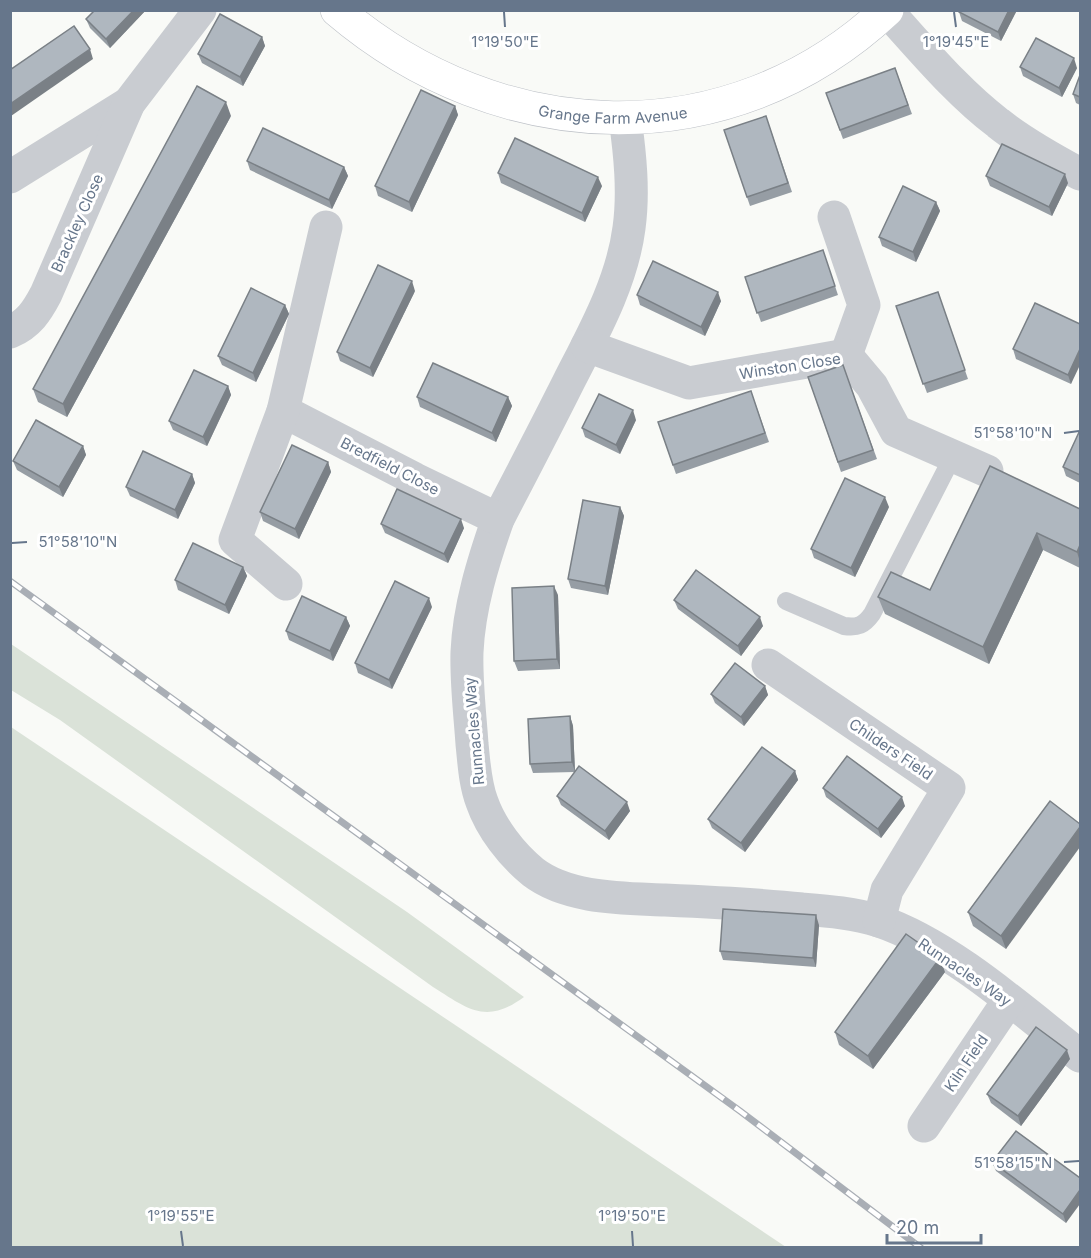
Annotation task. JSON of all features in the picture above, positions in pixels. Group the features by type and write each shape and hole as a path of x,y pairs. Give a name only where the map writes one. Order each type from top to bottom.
{"street":[{"name":"Brackley Close","path":"10,332 24,325 36,312 46,294 129,103 200,10"},
{"name":"Grange Farm Avenue","path":"337,10 356,27 388,48 454,85 496,100 548,113 588,118 660,116 709,106 776,86 831,56 861,35 887,11"},
{"path":"887,11 948,76 998,123 1025,143 1080,174"},
{"name":"Brackley Close","path":"10,177 129,103"},
{"name":"Runnacles Way","path":"625,118 630,175 629,228 623,257 609,302 498,519 486,554 471,619 467,653 469,705 474,771 481,802 494,827 514,853 534,873 552,882 581,892 608,896 757,904 844,913 879,921 922,940 961,965 1080,1056"},
{"path":"834,216 864,305 846,355"},
{"path":"286,584 235,540 283,411 327,227"},
{"name":"Winston Close","path":"587,346 689,383 846,355 872,386 896,431 987,471"},
{"name":"Bredfield Close","path":"283,411 498,519"},
{"name":"Childers Field","path":"768,665 949,788 887,890 879,921"},
{"name":"Kiln Field","path":"924,1126 1009,1000"}],"lane":[{"path":"786,601 844,626 861,626 872,614 953,456"}],"shaded area":[{"path":"11,644 407,912 524,997 511,1006 499,1010 477,1011 433,987 60,720 11,690"},
{"path":"11,727 786,1247 11,1247"}],"building":[{"path":"95,10 134,10 106,39 86,19"},
{"path":"960,10 1009,10 998,32 959,12"},
{"path":"220,14 262,37 240,77 198,54"},
{"path":"74,26 90,49 10,104 10,70"},
{"path":"1036,38 1074,58 1059,88 1020,67"},
{"path":"895,68 908,105 840,130 826,93"},
{"path":"1080,75 1080,97 1073,94"},
{"path":"197,86 226,102 63,404 33,389"},
{"path":"421,90 455,106 409,202 375,186"},
{"path":"766,116 788,183 747,197 724,130"},
{"path":"263,128 344,167 329,200 247,161"},
{"path":"515,138 598,177 582,213 498,173"},
{"path":"1002,144 1065,174 1049,207 986,176"},
{"path":"903,186 936,202 913,252 879,237"},
{"path":"823,250 835,286 757,313 745,277"},
{"path":"653,261 718,292 701,327 637,295"},
{"path":"378,265 412,281 370,368 337,352"},
{"path":"251,288 285,305 253,373 218,356"},
{"path":"938,292 965,370 923,384 896,306"},
{"path":"1035,303 1080,324 1080,349 1068,375 1013,349"},
{"path":"433,363 508,397 492,433 417,397"},
{"path":"843,365 873,450 838,462 808,377"},
{"path":"194,370 228,386 203,437 169,421"},
{"path":"751,391 765,433 673,465 658,422"},
{"path":"599,394 633,410 616,445 582,428"},
{"path":"36,420 83,446 59,487 13,461"},
{"path":"1080,430 1080,475 1063,467"},
{"path":"292,445 328,462 295,529 260,512"},
{"path":"143,451 192,474 175,510 126,487"},
{"path":"990,466 1080,509 1080,545 1077,552 1037,533 983,647 878,597 891,572 930,590"},
{"path":"845,478 885,497 851,568 811,549"},
{"path":"397,489 461,519 444,554 381,524"},
{"path":"583,500 620,507 605,586 568,579"},
{"path":"193,543 243,567 225,605 175,580"},
{"path":"696,570 760,617 738,646 674,600"},
{"path":"395,581 429,598 389,680 355,663"},
{"path":"554,586 557,659 514,661 512,588"},
{"path":"302,596 346,617 330,651 286,631"},
{"path":"735,663 765,686 741,717 711,694"},
{"path":"570,716 572,762 530,764 528,719"},
{"path":"762,747 795,771 741,843 708,819"},
{"path":"847,756 902,797 878,829 823,788"},
{"path":"579,766 627,802 605,831 557,796"},
{"path":"1050,801 1080,824 1080,827 1001,936 968,912"},
{"path":"723,909 816,915 813,958 720,951"},
{"path":"906,934 940,958 868,1056 835,1032"},
{"path":"1036,1027 1067,1050 1018,1116 987,1094"},
{"path":"1016,1131 1080,1178 1080,1190 1063,1214 992,1162"}],"railway":[{"path":"10,581 740,1111 921,1248"}]}
